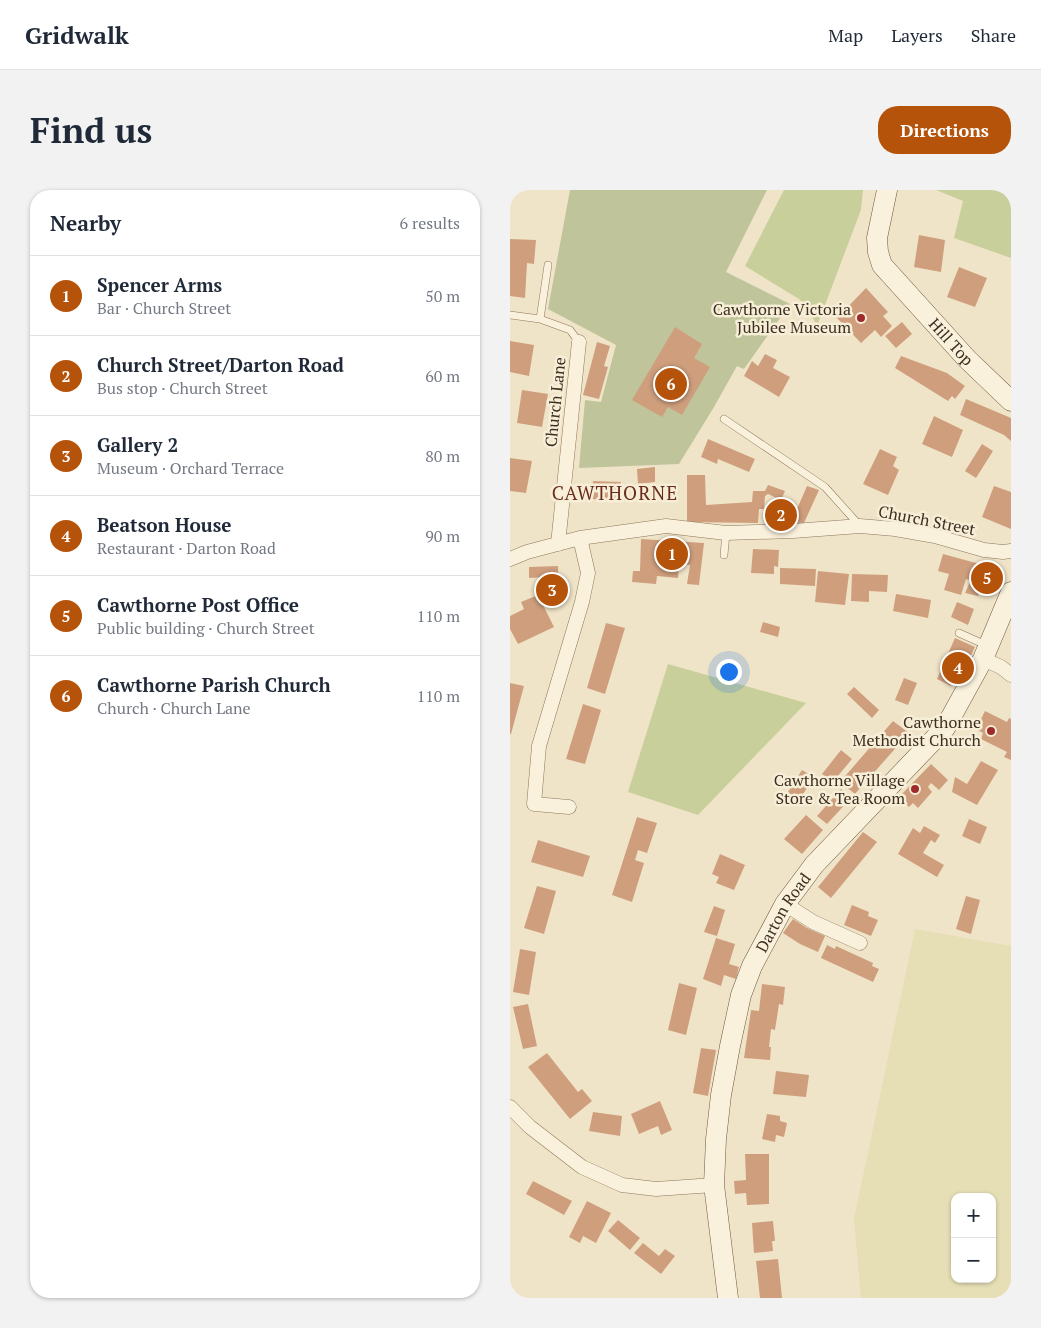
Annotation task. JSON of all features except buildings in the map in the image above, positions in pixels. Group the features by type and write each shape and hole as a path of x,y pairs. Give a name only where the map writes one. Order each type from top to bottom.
{"street":[{"name":"Hill Top","path":"887,190 877,238 882,265 967,359 1011,401"},
{"name":"Church Lane","path":"558,544 579,342"},
{"name":"Church Street","path":"510,559 527,552 580,538 666,526 726,532 793,531 860,526 903,530 984,550 1011,551"},
{"path":"569,807 534,804 539,746 582,602 588,573 580,538"},
{"name":"Darton Road","path":"728,1298 714,1185 721,1095 741,995 752,966 785,904 814,865 945,728 986,652 1011,592"},
{"path":"986,652 1011,675"},
{"path":"785,904 813,922 860,942"},
{"path":"510,1109 582,1167 622,1185 656,1189 714,1185"}],"lane":[{"path":"540,319 548,265"},
{"name":"Church Lane","path":"510,315 540,319 570,330 579,342"},
{"path":"724,419 825,488 860,526"},
{"path":"724,555 726,532"},
{"path":"959,633 986,652"}],"shaded area":[{"path":"915,929 1011,946 1011,1298 861,1298 854,1219"}],"green space":[{"path":"570,190 767,190 726,272 790,304 744,369 737,366 679,464 579,468 585,400 601,402 616,345 548,309"},
{"path":"784,190 863,190 861,210 817,326 807,307 799,299 745,266"},
{"path":"936,190 1011,190 1011,258 954,238 963,201"},
{"path":"668,664 806,703 698,815 628,792"}],"place":[{"name":"Cawthorne Victoria Jubilee Museum","path":"861,318"},
{"name":"Cawthorne Parish Church","path":"671,384"},
{"name":"Church Street/Darton Road","path":"781,515"},
{"name":"Spencer Arms","path":"672,554"},
{"name":"Cawthorne Post Office","path":"987,578"},
{"name":"Gallery 2","path":"552,590"},
{"name":"Beatson House","path":"958,668"},
{"name":"Cawthorne Methodist Church","path":"991,731"},
{"name":"Cawthorne Village Store & Tea Room","path":"915,789"}],"district":[{"name":"CAWTHORNE","path":"615,492"}]}
